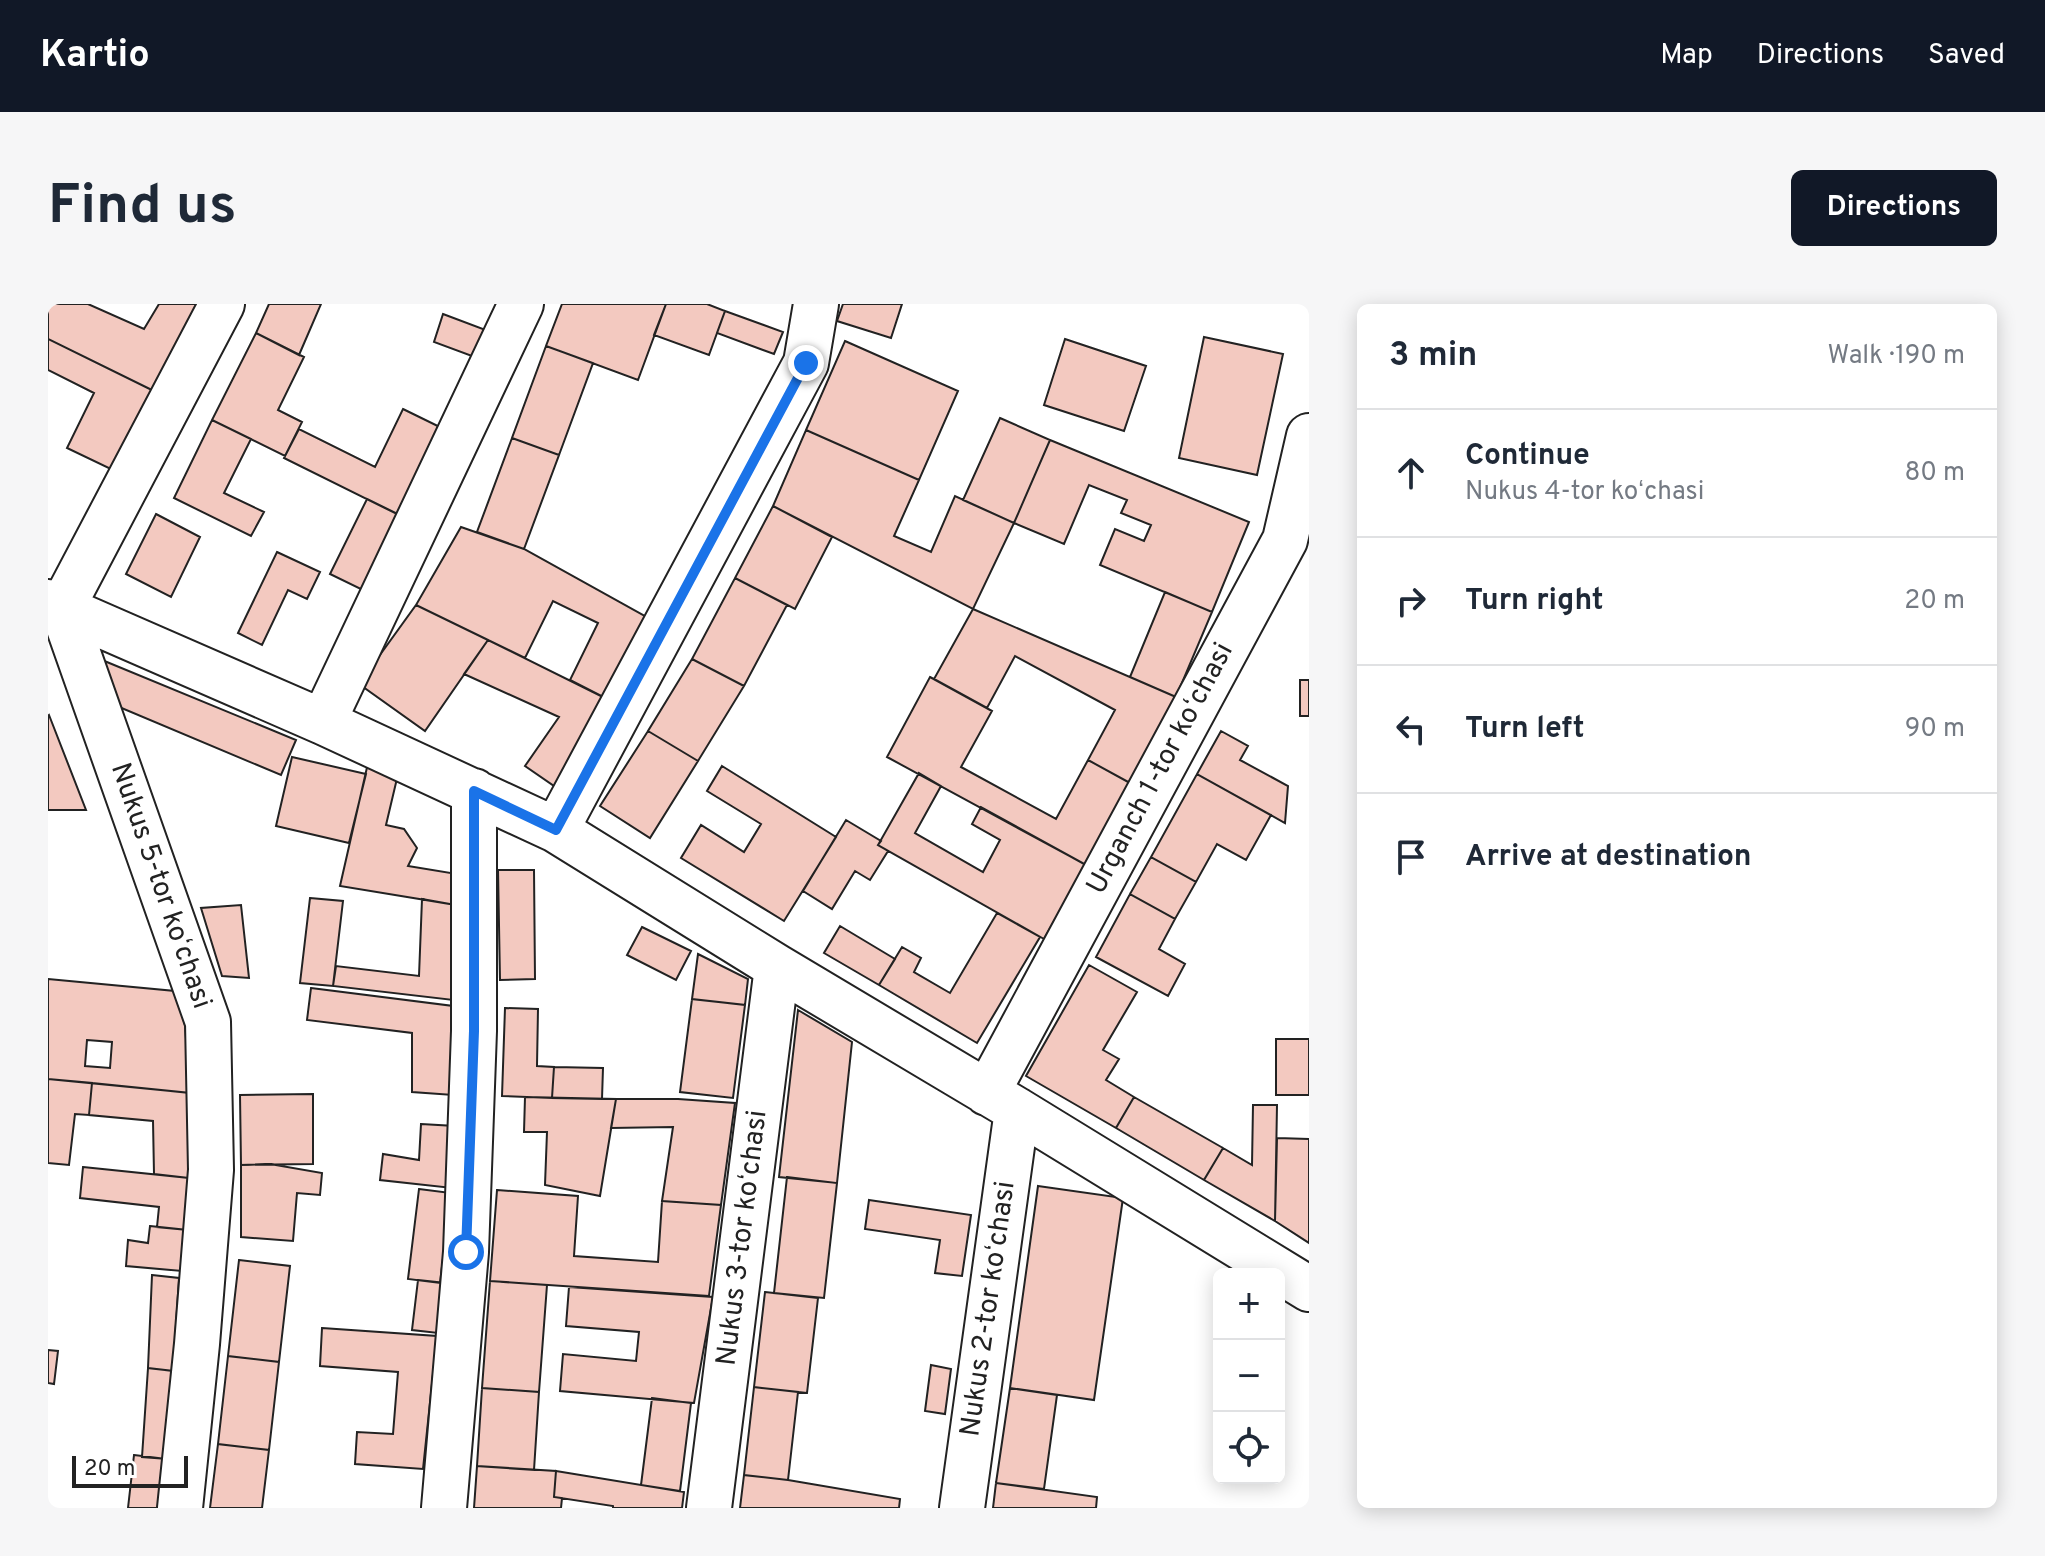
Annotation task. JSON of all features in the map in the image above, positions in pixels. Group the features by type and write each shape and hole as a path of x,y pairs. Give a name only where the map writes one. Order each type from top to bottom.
{"street":[{"path":"222,304 55,605 323,722 556,830 1309,1289"},
{"path":"323,722 521,304"},
{"path":"556,830 806,363 816,304"},
{"name":"Urganch 1-tor koʻchasi","path":"1002,1101 1285,540 1309,436"},
{"name":"Nukus 5-tor koʻchasi","path":"55,605 208,1022 211,1170 180,1508"},
{"path":"444,1508 466,1252 474,1031 474,791"},
{"name":"Nukus 3-tor koʻchasi","path":"709,1508 777,967"},
{"name":"Nukus 2-tor koʻchasi","path":"962,1508 1002,1101"}],"building":[{"path":"48,304 88,304 144,329 159,304 205,304 162,395 48,339"},
{"path":"269,304 321,304 299,355 256,333"},
{"path":"562,304 666,304 638,380 546,346"},
{"path":"666,304 707,304 725,311 709,355 654,335"},
{"path":"843,304 902,304 891,338 837,321"},
{"path":"725,311 783,332 774,354 717,333"},
{"path":"443,314 491,332 480,359 434,342"},
{"path":"256,333 304,357 278,410 302,422 285,456 212,420"},
{"path":"1204,337 1283,354 1257,475 1179,458"},
{"path":"48,339 162,395 117,472 67,448 94,393 48,370"},
{"path":"1065,339 1146,366 1124,431 1044,405"},
{"path":"845,341 958,391 919,480 806,430"},
{"path":"546,346 593,363 559,455 512,438"},
{"path":"403,409 448,431 405,518 284,458 299,429 375,467"},
{"path":"1000,418 1050,440 1014,523 963,500"},
{"path":"212,420 251,439 224,493 264,512 251,536 174,498"},
{"path":"806,430 919,480 894,536 931,552 955,496 1014,523 973,609 773,506"},
{"path":"512,438 559,455 524,549 477,532"},
{"path":"1050,440 1249,522 1212,612 1100,565 1115,529 1144,541 1151,525 1121,513 1127,500 1089,485 1064,544 1014,523"},
{"path":"367,499 410,520 373,595 330,574"},
{"path":"773,506 832,537 795,609 735,578"},
{"path":"156,514 200,537 171,597 126,574"},
{"path":"461,527 524,549 659,624 615,703 570,680 598,623 553,601 525,658 416,605"},
{"path":"277,552 320,572 307,599 288,590 262,645 238,633"},
{"path":"735,578 787,605 744,686 692,659"},
{"path":"1165,592 1212,612 1176,697 1130,677"},
{"path":"416,605 488,640 425,731 359,684"},
{"path":"973,609 1176,697 1130,783 1088,760 1115,710 1015,656 987,708 934,679"},
{"path":"488,640 615,703 557,788 525,766 559,717 464,674"},
{"path":"692,659 744,686 698,761 648,731"},
{"path":"102,660 296,740 281,775 112,704"},
{"path":"930,677 992,711 961,767 1056,819 1088,760 1130,783 1086,865 887,757"},
{"path":"1300,680 1309,680 1309,716 1300,716"},
{"path":"49,715 86,810 48,810"},
{"path":"648,731 698,761 650,838 600,806"},
{"path":"1221,731 1248,746 1240,760 1288,786 1285,823 1197,774"},
{"path":"292,757 366,774 349,843 276,826"},
{"path":"368,763 399,770 386,825 404,829 417,848 408,866 457,874 456,905 340,886"},
{"path":"722,766 836,837 784,921 681,858 701,825 744,852 761,824 707,791"},
{"path":"919,773 941,786 915,833 983,872 1000,840 972,824 981,807 1086,865 1044,939 878,845"},
{"path":"1197,774 1271,815 1246,860 1217,844 1196,882 1151,857"},
{"path":"846,820 881,841 878,845 888,851 870,880 855,871 832,909 803,891"},
{"path":"1151,857 1196,882 1175,919 1130,894"},
{"path":"498,870 534,870 535,979 500,980"},
{"path":"1130,894 1175,919 1159,949 1185,964 1168,996 1096,957"},
{"path":"310,898 343,901 333,986 300,983"},
{"path":"422,899 456,905 453,1000 333,986 336,966 419,976"},
{"path":"241,905 249,978 222,976 201,908"},
{"path":"997,913 1040,937 977,1043 879,985 902,947 921,958 914,972 950,993"},
{"path":"840,926 895,959 879,985 824,953"},
{"path":"642,927 691,951 676,980 627,955"},
{"path":"698,954 748,979 745,1005 692,999"},
{"path":"1089,965 1137,992 1103,1050 1119,1059 1106,1080 1134,1097 1116,1128 1026,1076"},
{"path":"48,979 175,991 185,1025 190,1093 48,1079","holes":["87,1040 112,1042 110,1068 85,1066"]},
{"path":"311,988 453,1006 453,1095 412,1092 412,1033 307,1020"},
{"path":"692,999 745,1005 733,1098 680,1092"},
{"path":"505,1008 538,1009 537,1066 554,1067 552,1098 502,1096"},
{"path":"798,1010 852,1042 837,1183 779,1177"},
{"path":"1276,1039 1309,1039 1309,1095 1276,1095"},
{"path":"554,1067 603,1068 602,1099 552,1098"},
{"path":"48,1079 92,1083 89,1115 75,1114 69,1165 48,1163"},
{"path":"92,1083 190,1093 189,1178 154,1174 153,1121 89,1115"},
{"path":"313,1094 313,1164 241,1165 240,1095"},
{"path":"525,1097 616,1099 600,1196 545,1185 547,1132 524,1132"},
{"path":"1134,1097 1223,1148 1204,1180 1116,1128"},
{"path":"616,1099 735,1103 721,1205 662,1201 673,1127 611,1128"},
{"path":"1253,1105 1277,1105 1275,1221 1204,1180 1223,1148 1252,1165"},
{"path":"421,1124 455,1126 452,1188 380,1180 383,1154 419,1160"},
{"path":"1277,1138 1309,1139 1309,1243 1275,1221"},
{"path":"270,1164 322,1173 320,1195 297,1193 293,1241 241,1237 241,1165"},
{"path":"83,1167 189,1178 187,1230 157,1227 159,1207 80,1198"},
{"path":"787,1177 837,1183 824,1298 774,1293"},
{"path":"1038,1186 1123,1198 1094,1400 1010,1388"},
{"path":"419,1189 451,1193 440,1283 408,1279"},
{"path":"497,1190 578,1196 574,1256 658,1262 662,1201 721,1205 709,1296 490,1281"},
{"path":"869,1200 971,1215 962,1276 935,1273 940,1240 865,1229"},
{"path":"150,1226 187,1230 182,1271 126,1266 128,1240 148,1243"},
{"path":"239,1260 290,1266 279,1362 228,1356"},
{"path":"152,1275 179,1278 173,1371 148,1368"},
{"path":"418,1280 445,1283 438,1333 412,1330"},
{"path":"490,1281 547,1285 539,1392 482,1388"},
{"path":"569,1287 713,1297 694,1403 560,1391 563,1354 636,1361 639,1332 566,1326"},
{"path":"765,1292 818,1298 807,1393 754,1387"},
{"path":"322,1328 437,1336 423,1469 355,1464 357,1432 393,1434 398,1372 320,1366"},
{"path":"48,1350 58,1351 54,1384 48,1383"},
{"path":"228,1356 279,1362 269,1450 218,1444"},
{"path":"931,1365 951,1369 945,1414 925,1411"},
{"path":"148,1368 173,1371 167,1459 142,1457"},
{"path":"754,1387 798,1392 788,1480 744,1475"},
{"path":"482,1388 539,1392 534,1470 477,1466"},
{"path":"1010,1388 1057,1395 1044,1489 996,1483"},
{"path":"652,1398 691,1403 680,1491 641,1485"},
{"path":"218,1444 269,1450 262,1508 210,1508"},
{"path":"134,1455 167,1459 160,1508 128,1508"},
{"path":"477,1466 556,1471 554,1497 562,1498 561,1508 474,1508"},
{"path":"556,1471 684,1492 682,1508 613,1508 554,1497"},
{"path":"744,1475 900,1499 899,1508 740,1508"},
{"path":"996,1483 1097,1497 1096,1508 993,1508"}],"route":[{"path":"466,1252 474,1031 474,791 556,830 806,363"}]}
